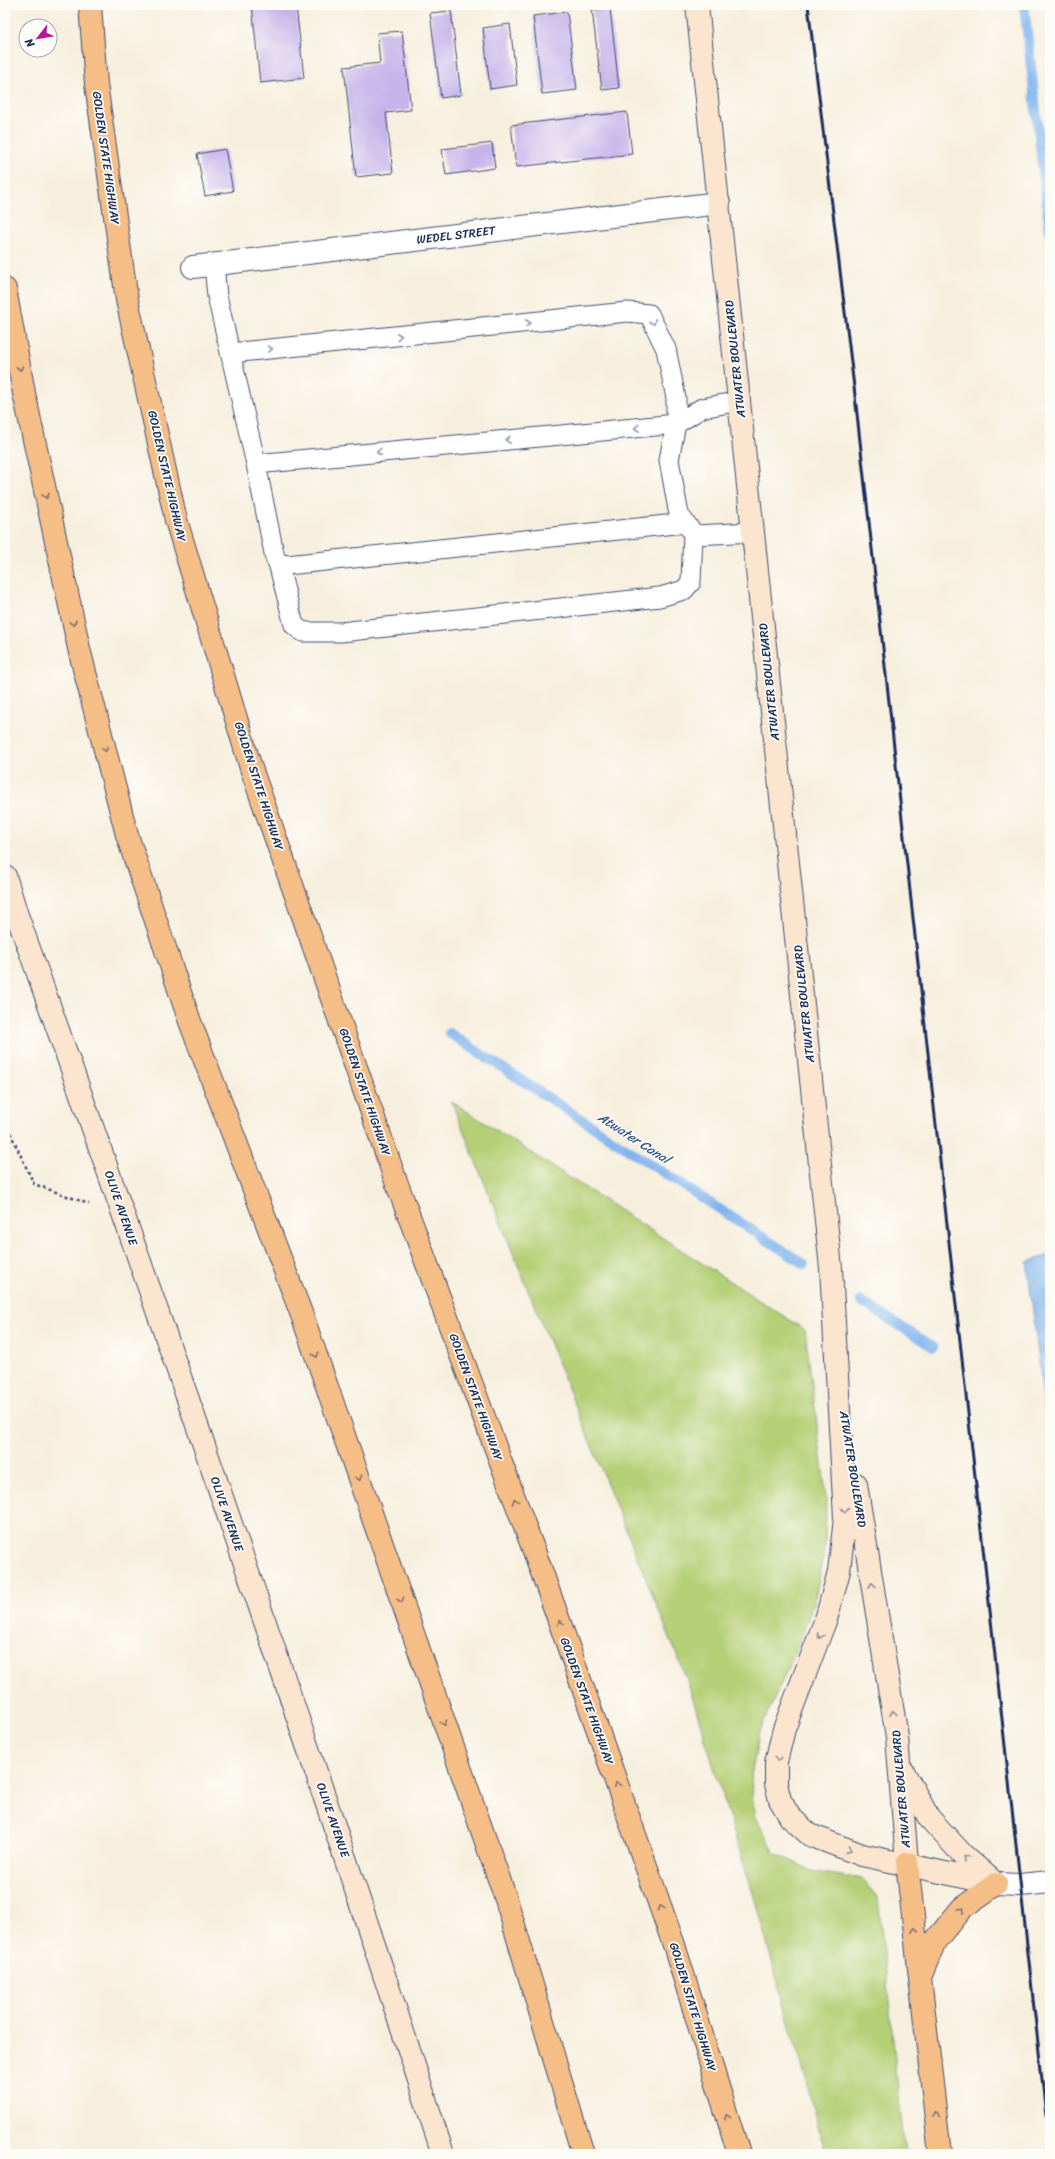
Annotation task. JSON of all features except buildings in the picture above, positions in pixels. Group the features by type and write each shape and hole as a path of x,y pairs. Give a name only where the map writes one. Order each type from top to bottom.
{"highway":[{"name":"GOLDEN STATE HIGHWAY","path":"90,5 96,84 127,300 176,520 251,768 397,1184 540,1568 666,1922 739,2154"},
{"path":"5,289 24,393 80,653 127,835 189,1019 303,1318 506,1899 583,2154"},
{"path":"907,1863 940,2154"},
{"path":"920,1978 935,1941 962,1908 996,1884"}],"main road":[{"name":"ATWATER BOULEVARD","path":"697,5 832,1268 835,1359 845,1518 839,1571 827,1616 784,1729 776,1762 776,1784 780,1800 790,1817 810,1835 862,1855 907,1863 895,1729 835,1359"},
{"name":"OLIVE AVENUE","path":"5,876 17,915 125,1218 352,1875 443,2154"},
{"path":"899,1761 929,1818 963,1855 996,1884"},
{"path":"907,1863 996,1884"}],"street":[{"name":"WEDEL STREET","path":"193,267 719,203"},
{"path":"996,1884 1020,1885 1050,1882"}],"lane":[{"path":"214,265 217,296 256,464 275,558 278,563 294,626 303,632 341,632 660,597 684,590 691,582 689,528"},
{"path":"231,353 627,312 649,314 666,349 676,398 676,424 669,460 679,515 695,536 754,532"},
{"path":"256,464 676,424 702,408 740,401"},
{"path":"278,563 286,565 689,528"}],"path":[{"path":"5,1122 34,1184 125,1218"}],"green space":[{"path":"451,1101 805,1330 826,1496 825,1551 814,1603 798,1646 760,1731 751,1775 754,1814 774,1853 815,1872 862,1879 878,1898 905,2154 826,2154 754,1897 686,1677"}],"water":[{"path":"1050,1255 1050,1455 1027,1262"}],"waterway":[{"path":"1024,5 1050,232"},
{"name":"Atwater Canal","path":"449,1033 804,1264"},
{"name":"Atwater Canal","path":"861,1301 933,1347"}],"railway":[{"path":"808,5 854,387 1050,2151"}]}
